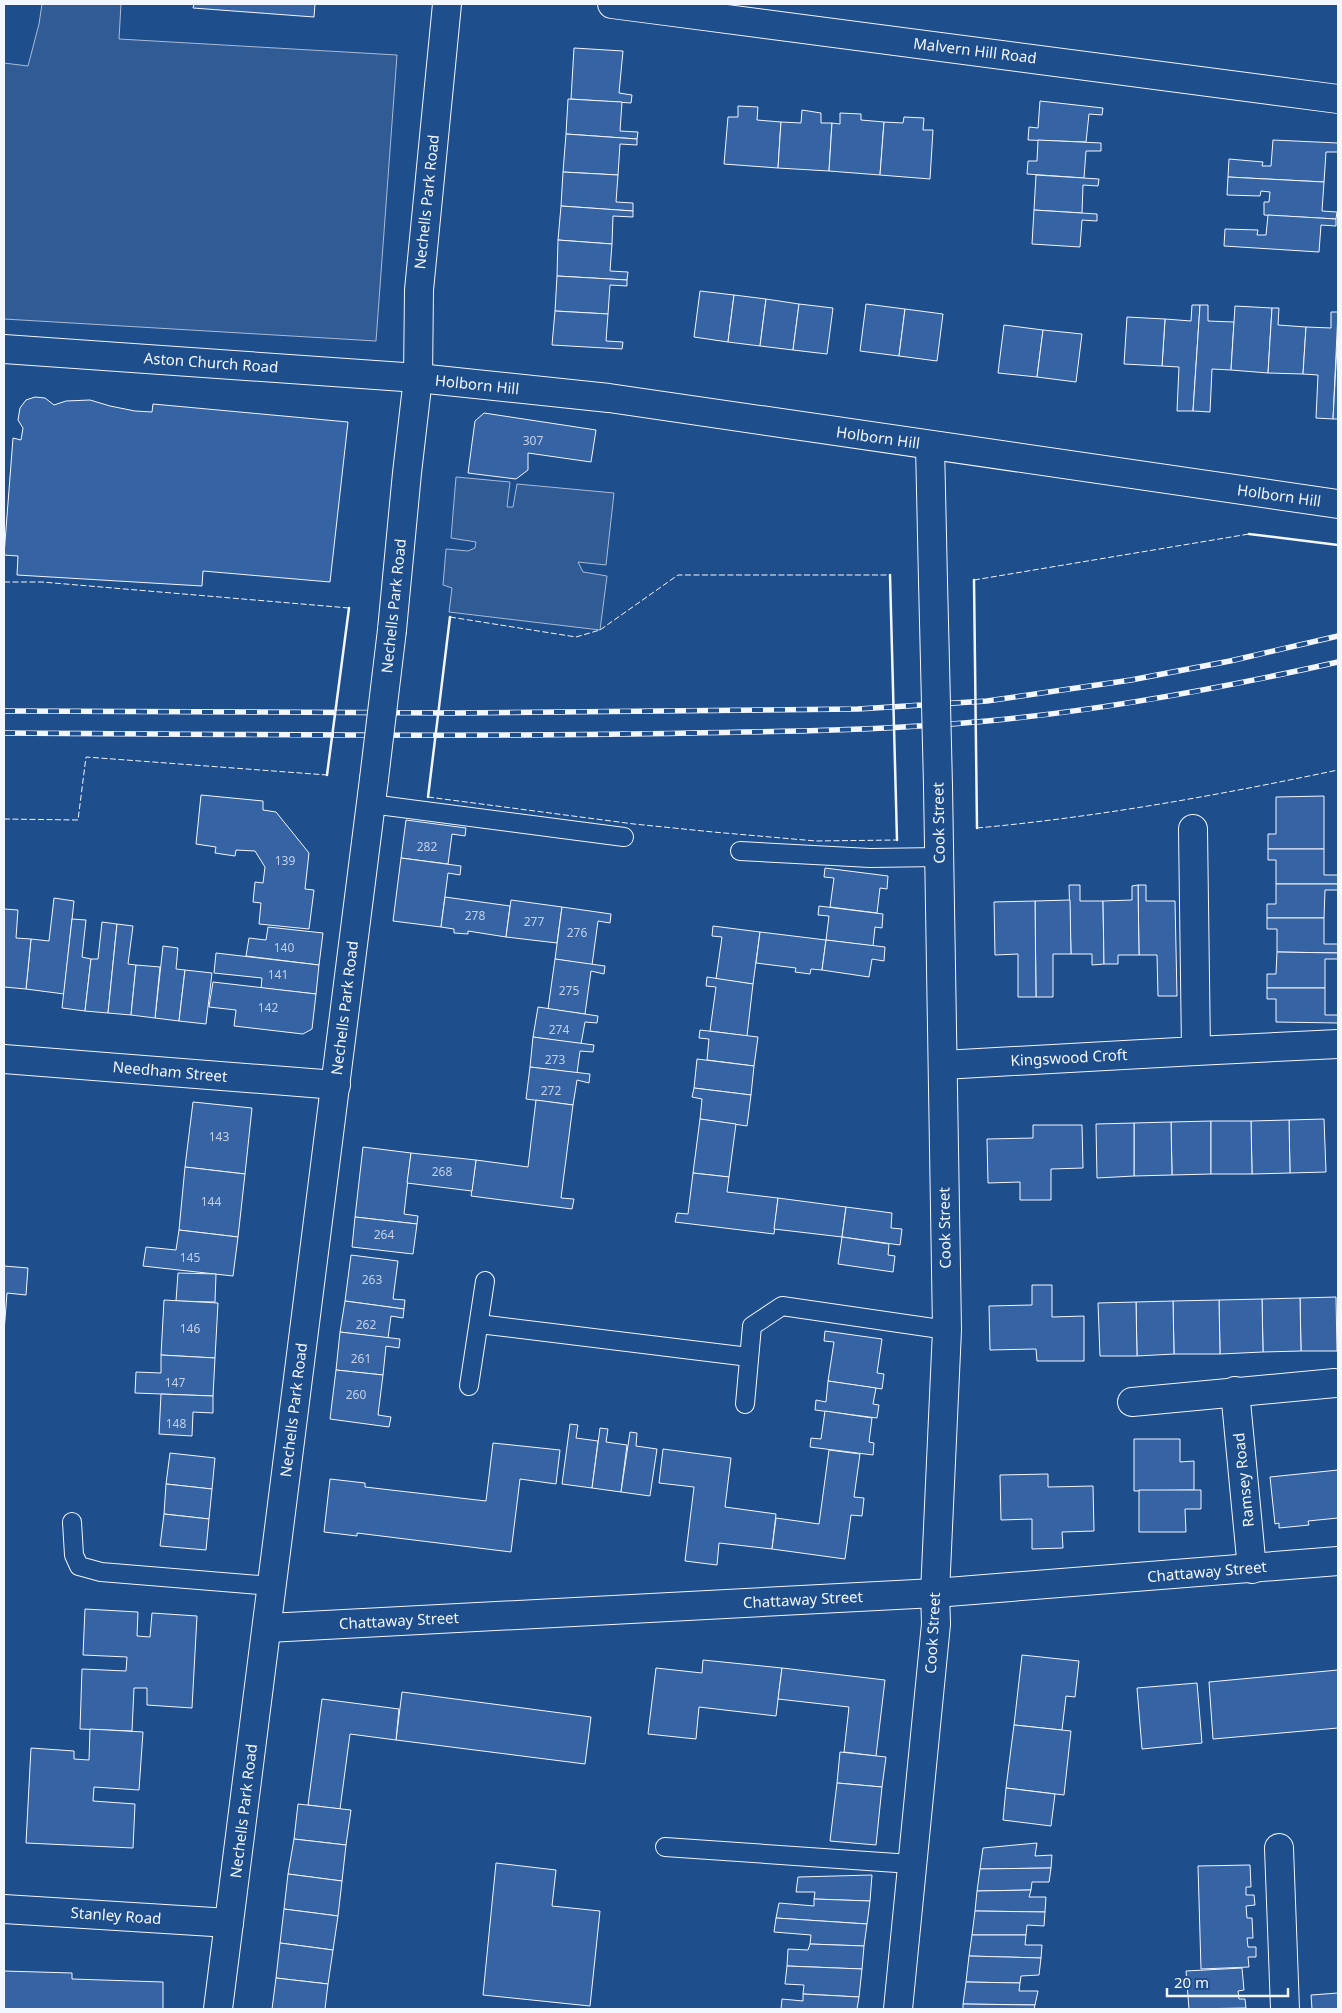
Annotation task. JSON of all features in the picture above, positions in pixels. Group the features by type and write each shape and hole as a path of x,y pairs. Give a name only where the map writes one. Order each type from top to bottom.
{"street":[{"name":"Nechells Park Road","path":"218,2009 268,1628 392,630 406,473 418,378 419,290 447,4"},
{"name":"Malvern Hill Road","path":"612,4 1338,99"},
{"name":"Aston Church Road","path":"4,349 418,378"},
{"name":"Holborn Hill","path":"418,378 608,398 1338,504"},
{"name":"Cook Street","path":"898,2009 936,1624 935,1593 947,1330 930,446"},
{"path":"1193,829 1196,1051"},
{"name":"Kingswood Croft","path":"943,1064 1338,1044"},
{"name":"Needham Street","path":"4,1059 336,1085"},
{"path":"1132,1402 1335,1383"},
{"name":"Ramsey Road","path":"1235,1391 1252,1569"},
{"name":"Chattaway Street","path":"268,1628 935,1593 1338,1561"},
{"path":"1279,1848 1285,2009"},
{"name":"Stanley Road","path":"4,1909 229,1923"}],"lane":[{"path":"373,791 624,837"},
{"path":"740,851 870,858 939,857"},
{"path":"469,1386 485,1281"},
{"path":"745,1404 752,1326 782,1306 947,1330"},
{"path":"479,1324 749,1357"},
{"path":"72,1522 74,1554 79,1566 101,1572 272,1586"},
{"path":"665,1848 911,1864"}],"shaded area":[{"path":"42,4 121,4 119,39 397,55 376,341 4,319 4,63 28,66"},
{"path":"456,477 510,482 507,507 513,507 517,484 614,493 606,565 578,562 583,572 607,576 600,630 449,612 452,588 443,585 446,549 468,551 475,548 476,542 451,538"}],"building":[{"path":"194,4 315,4 314,17 193,8"},
{"path":"574,48 623,51 619,93 632,95 631,103 571,99"},
{"path":"568,99 622,102 620,131 638,132 637,139 566,134"},
{"path":"1040,101 1103,108 1102,115 1089,114 1086,142 1028,140 1029,127 1038,128"},
{"path":"738,106 758,107 757,120 781,122 778,168 724,164 728,117 738,117"},
{"path":"802,110 821,113 821,123 832,123 829,171 778,168 781,122 801,123"},
{"path":"840,113 861,114 861,120 884,122 880,175 829,171 832,123 840,124"},
{"path":"904,117 924,118 923,130 933,130 930,179 880,175 884,122 903,123"},
{"path":"566,134 637,139 637,145 620,144 618,175 563,172"},
{"path":"1038,140 1101,143 1101,151 1086,151 1084,178 1027,174 1028,161 1037,161"},
{"path":"1273,140 1338,143 1338,152 1326,152 1324,182 1228,177 1229,159 1263,162 1262,166 1271,166"},
{"path":"563,172 618,175 616,202 633,203 633,211 561,206"},
{"path":"1036,175 1099,179 1098,186 1083,185 1082,213 1034,210"},
{"path":"1228,177 1324,182 1322,211 1337,212 1336,219 1264,215 1264,202 1269,202 1270,192 1261,191 1260,196 1227,195"},
{"path":"561,206 633,211 633,217 613,216 612,244 558,240"},
{"path":"1034,210 1097,214 1097,221 1082,220 1080,247 1032,244"},
{"path":"1268,215 1336,219 1336,226 1321,225 1319,252 1224,246 1225,229 1258,230 1257,235 1266,235"},
{"path":"558,240 612,244 610,271 628,272 627,280 557,276"},
{"path":"557,276 627,280 627,286 610,285 608,314 555,311"},
{"path":"700,291 734,295 728,342 694,337"},
{"path":"734,295 766,299 760,346 728,342"},
{"path":"766,299 799,304 793,350 760,346"},
{"path":"799,304 833,308 827,354 793,350"},
{"path":"866,304 905,309 899,356 860,351"},
{"path":"1192,305 1200,305 1193,411 1177,411 1179,367 1162,366 1165,319 1191,321"},
{"path":"1200,305 1208,305 1208,321 1234,322 1231,370 1212,369 1210,412 1193,411"},
{"path":"1235,306 1272,308 1268,373 1231,370"},
{"path":"1272,308 1279,308 1278,325 1306,327 1303,374 1268,373"},
{"path":"905,309 943,314 937,361 899,356"},
{"path":"555,311 608,314 606,341 623,342 622,349 552,345"},
{"path":"1331,312 1338,312 1333,419 1316,418 1318,375 1303,374 1306,327 1331,328"},
{"path":"1127,317 1165,319 1162,366 1124,364"},
{"path":"1004,325 1043,330 1037,377 998,373"},
{"path":"1338,327 1338,419 1333,419"},
{"path":"1043,330 1082,334 1076,382 1037,377"},
{"path":"35,397 45,398 54,405 66,401 90,400 135,411 152,412 153,404 348,422 330,582 203,571 202,586 17,575 18,556 4,555 13,438 21,440 23,428 18,420 20,408 26,400"},
{"path":"484,413 596,430 591,462 528,453 528,470 516,479 468,473 475,421"},
{"path":"201,795 263,801 263,810 276,812 309,853 305,889 314,890 309,929 259,924 261,903 253,902 255,882 263,883 265,867 255,851 236,850 235,856 215,853 216,847 196,844"},
{"path":"1324,796 1324,849 1268,849 1268,834 1276,834 1276,797"},
{"path":"406,820 466,828 465,836 452,834 448,864 401,858"},
{"path":"1268,849 1324,849 1324,875 1338,875 1338,884 1276,884 1276,860 1268,860"},
{"path":"401,858 461,866 460,875 448,873 441,927 393,921"},
{"path":"825,868 888,876 887,889 880,888 877,913 830,907 834,878 824,877"},
{"path":"1276,884 1338,884 1338,890 1325,890 1324,918 1267,918 1267,904 1276,904"},
{"path":"1069,885 1080,885 1080,901 1103,901 1104,964 1092,965 1092,954 1071,954"},
{"path":"1138,885 1146,885 1146,901 1175,901 1177,996 1158,996 1157,955 1139,955"},
{"path":"1138,885 1139,955 1118,955 1118,964 1104,964 1103,901 1132,900 1132,886"},
{"path":"445,897 510,906 506,937 468,931 468,934 454,933 454,929 441,927"},
{"path":"54,898 74,901 64,994 26,989 31,939 49,941"},
{"path":"511,900 562,907 557,943 506,937"},
{"path":"1070,900 1071,954 1053,954 1053,997 1036,997 1035,901"},
{"path":"1035,901 1036,997 1018,997 1018,954 995,955 994,902"},
{"path":"819,906 883,914 882,928 875,927 873,946 826,940 829,916 818,915"},
{"path":"562,907 611,914 610,923 598,921 592,965 555,959"},
{"path":"4,909 18,910 16,938 31,939 26,989 4,987"},
{"path":"1267,918 1324,918 1324,944 1338,944 1338,953 1277,952 1277,929 1267,929"},
{"path":"72,919 86,920 82,957 91,959 85,1011 62,1008"},
{"path":"102,922 117,924 108,1013 85,1011 91,959 98,959"},
{"path":"117,924 133,926 128,964 136,965 131,1015 108,1013"},
{"path":"713,926 760,932 753,984 716,979 722,937 712,936"},
{"path":"268,927 323,933 319,965 246,956 249,938 266,940"},
{"path":"760,932 826,940 822,970 811,969 810,974 795,972 796,968 756,963"},
{"path":"826,940 885,947 884,961 872,959 869,977 822,970"},
{"path":"163,946 178,948 176,969 185,970 179,1021 155,1018"},
{"path":"1277,952 1338,953 1338,959 1325,959 1325,988 1267,988 1267,974 1276,974"},
{"path":"216,953 319,965 316,994 261,988 262,978 214,973"},
{"path":"555,959 605,966 604,974 591,971 585,1014 548,1009"},
{"path":"136,965 160,967 155,1018 131,1015"},
{"path":"185,970 212,973 206,1024 179,1021"},
{"path":"707,977 753,984 747,1036 710,1031 716,987 706,986"},
{"path":"213,982 316,994 312,1029 303,1034 234,1026 236,1010 209,1007"},
{"path":"1267,988 1325,988 1325,1015 1338,1015 1338,1023 1276,1022 1276,999 1267,999"},
{"path":"538,1007 598,1016 597,1023 585,1022 581,1044 533,1037"},
{"path":"700,1030 758,1037 754,1066 707,1060 709,1039 699,1038"},
{"path":"533,1037 594,1045 593,1052 580,1051 577,1073 530,1067"},
{"path":"697,1059 754,1066 751,1095 694,1088"},
{"path":"530,1067 590,1074 589,1083 577,1080 573,1105 526,1099"},
{"path":"694,1088 751,1095 747,1126 700,1119 702,1099 692,1097"},
{"path":"536,1100 573,1105 561,1198 574,1199 572,1209 471,1196 476,1160 528,1167"},
{"path":"193,1102 252,1108 245,1174 185,1167"},
{"path":"700,1119 736,1124 729,1177 693,1173"},
{"path":"1324,1119 1326,1172 1290,1173 1289,1120"},
{"path":"1289,1120 1290,1173 1252,1174 1251,1121"},
{"path":"1211,1121 1211,1174 1172,1175 1171,1122"},
{"path":"1211,1121 1251,1121 1252,1174 1211,1174"},
{"path":"1171,1122 1172,1175 1134,1176 1134,1123"},
{"path":"1134,1123 1134,1176 1097,1178 1096,1124"},
{"path":"1033,1125 1082,1125 1083,1168 1051,1169 1051,1200 1020,1200 1020,1182 988,1183 987,1139 1033,1138"},
{"path":"363,1147 411,1153 404,1214 418,1216 417,1224 355,1217"},
{"path":"411,1153 476,1160 472,1191 407,1183"},
{"path":"185,1167 245,1174 238,1237 179,1230"},
{"path":"693,1173 729,1177 727,1192 778,1198 774,1234 675,1222 677,1213 688,1214"},
{"path":"778,1198 846,1207 842,1237 774,1229"},
{"path":"846,1207 892,1213 891,1228 902,1229 900,1245 842,1237"},
{"path":"355,1217 417,1224 413,1254 352,1247"},
{"path":"179,1230 238,1237 233,1276 143,1266 146,1247 176,1250"},
{"path":"842,1237 889,1244 888,1255 895,1256 893,1272 838,1264"},
{"path":"351,1255 398,1261 393,1299 405,1300 404,1309 345,1301"},
{"path":"4,1266 28,1268 26,1295 7,1293 4,1332"},
{"path":"178,1273 216,1274 215,1302 176,1301"},
{"path":"1032,1285 1052,1285 1052,1317 1084,1316 1084,1361 1037,1361 1036,1349 990,1350 989,1306 1032,1305"},
{"path":"1336,1297 1337,1351 1301,1351 1300,1298"},
{"path":"1300,1298 1301,1351 1263,1352 1262,1299"},
{"path":"1262,1299 1263,1352 1220,1354 1219,1300"},
{"path":"164,1300 218,1303 215,1358 161,1355"},
{"path":"1219,1300 1220,1354 1174,1354 1173,1301"},
{"path":"345,1301 404,1309 403,1318 391,1316 388,1338 340,1332"},
{"path":"1173,1301 1174,1354 1137,1356 1136,1302"},
{"path":"1136,1302 1137,1356 1100,1356 1098,1303"},
{"path":"825,1331 882,1339 877,1373 884,1374 882,1389 828,1381 834,1342 824,1341"},
{"path":"340,1332 400,1339 399,1348 386,1346 383,1375 336,1370"},
{"path":"161,1355 215,1358 213,1396 135,1393 136,1372 161,1373"},
{"path":"336,1370 383,1375 378,1415 391,1417 389,1427 330,1419"},
{"path":"828,1381 876,1388 873,1404 879,1405 877,1418 815,1410 816,1400 826,1402"},
{"path":"161,1394 213,1396 213,1413 193,1412 192,1436 159,1434"},
{"path":"825,1411 872,1418 869,1442 874,1443 873,1455 810,1447 811,1438 821,1439"},
{"path":"570,1424 578,1425 576,1438 598,1441 592,1488 562,1484"},
{"path":"600,1428 608,1429 606,1442 627,1445 621,1492 592,1488"},
{"path":"630,1432 637,1433 636,1446 657,1449 650,1496 621,1492"},
{"path":"1134,1439 1180,1439 1180,1462 1194,1461 1194,1490 1134,1491"},
{"path":"493,1443 560,1450 556,1484 520,1479 511,1552 357,1533 357,1536 324,1532 330,1479 365,1483 365,1487 486,1501"},
{"path":"663,1449 731,1458 725,1507 776,1514 772,1549 719,1543 717,1565 685,1561 694,1487 659,1483"},
{"path":"829,1450 860,1454 854,1497 864,1498 862,1516 851,1515 845,1559 772,1549 776,1518 819,1524"},
{"path":"170,1453 215,1458 212,1489 166,1484"},
{"path":"1338,1470 1338,1518 1308,1521 1309,1525 1279,1528 1279,1523 1275,1524 1270,1477"},
{"path":"1048,1474 1048,1487 1093,1486 1094,1531 1062,1532 1063,1548 1032,1549 1032,1519 1001,1520 1000,1475"},
{"path":"166,1484 212,1489 209,1519 164,1514"},
{"path":"1139,1490 1201,1490 1201,1509 1185,1509 1186,1532 1139,1532"},
{"path":"164,1514 209,1519 206,1550 160,1546"},
{"path":"85,1609 138,1612 137,1636 150,1637 152,1613 197,1616 192,1708 147,1705 147,1688 134,1688 132,1731 80,1729 82,1669 126,1671 127,1657 83,1655"},
{"path":"1022,1655 1079,1661 1075,1697 1066,1696 1062,1730 1014,1725"},
{"path":"703,1660 782,1668 776,1716 699,1707 696,1739 648,1734 656,1668 702,1673"},
{"path":"782,1668 885,1680 876,1756 844,1752 849,1707 778,1699"},
{"path":"1338,1670 1338,1728 1213,1739 1209,1682"},
{"path":"1197,1683 1202,1743 1142,1749 1137,1688"},
{"path":"402,1692 591,1717 585,1764 396,1740"},
{"path":"322,1699 399,1709 396,1740 350,1734 340,1809 308,1805"},
{"path":"1014,1725 1071,1731 1064,1795 1006,1788"},
{"path":"90,1729 143,1732 139,1790 94,1787 93,1801 135,1804 133,1848 26,1843 31,1748 74,1751 74,1759 89,1760"},
{"path":"840,1752 886,1757 882,1787 837,1783"},
{"path":"837,1783 882,1787 876,1845 830,1841"},
{"path":"1006,1788 1055,1794 1051,1826 1003,1820"},
{"path":"298,1804 351,1810 346,1845 294,1839"},
{"path":"294,1839 346,1845 342,1881 288,1874"},
{"path":"1037,1843 1035,1856 1052,1855 1051,1868 980,1869 983,1848"},
{"path":"496,1863 556,1870 552,1906 600,1911 590,2006 483,1995"},
{"path":"1250,1865 1251,1887 1246,1887 1246,1895 1254,1895 1255,1905 1246,1906 1247,1918 1252,1918 1253,1938 1247,1938 1248,1947 1256,1947 1256,1957 1248,1957 1249,1967 1201,1969 1198,1866"},
{"path":"1051,1868 1049,1882 1032,1882 1031,1890 977,1891 980,1869"},
{"path":"288,1874 342,1881 338,1916 284,1909"},
{"path":"872,1875 870,1901 814,1899 815,1892 796,1892 798,1877"},
{"path":"1031,1890 1029,1897 1046,1897 1045,1912 975,1911 977,1891"},
{"path":"814,1899 870,1901 867,1924 776,1918 779,1903 814,1906"},
{"path":"284,1909 338,1916 333,1950 280,1943"},
{"path":"975,1911 1045,1912 1044,1926 1027,1925 1026,1935 972,1935"},
{"path":"776,1918 867,1924 864,1946 810,1944 811,1935 774,1932"},
{"path":"972,1935 1026,1935 1025,1945 1042,1945 1041,1958 969,1956"},
{"path":"280,1943 333,1950 328,1984 276,1978"},
{"path":"810,1944 864,1946 862,1969 787,1966 788,1949 808,1950"},
{"path":"969,1956 1041,1958 1039,1975 1021,1976 1020,1983 966,1982"},
{"path":"787,1966 862,1969 859,1997 803,1994 804,1985 785,1984"},
{"path":"1242,1968 1244,1990 1238,1991 1239,1999 1245,1999 1246,2008 1189,2009 1186,1971"},
{"path":"4,1971 72,1973 72,1979 163,1982 163,2009 4,2009"},
{"path":"276,1978 328,1984 325,2009 272,2009"},
{"path":"966,1982 1020,1983 1019,1991 1038,1991 1035,2005 963,2004"},
{"path":"1338,1993 1338,2009 1312,2009 1311,1995"},
{"path":"803,1994 859,1997 857,2009 781,2009 782,1999 803,2001"},
{"path":"963,2004 1035,2005 1034,2009 963,2009"}],"railway":[{"path":"4,711 455,713 858,709 987,701 1131,680 1230,661 1338,636"},
{"path":"4,733 546,735 759,732 942,725 1075,711 1251,681 1338,662"}],"fence":[{"path":"974,580 1249,534"},
{"path":"450,617 576,637 600,630 678,575 890,575"},
{"path":"4,582 42,582 349,608"},
{"path":"4,819 78,820 86,757 327,775"},
{"path":"977,828 1068,818 1159,804 1338,770"},
{"path":"428,797 634,824 713,832 816,841 897,840"}],"wall":[{"path":"1249,534 1338,545"},
{"path":"890,575 897,840"},
{"path":"974,580 977,828"},
{"path":"327,775 349,608"},
{"path":"428,797 450,617"}]}
